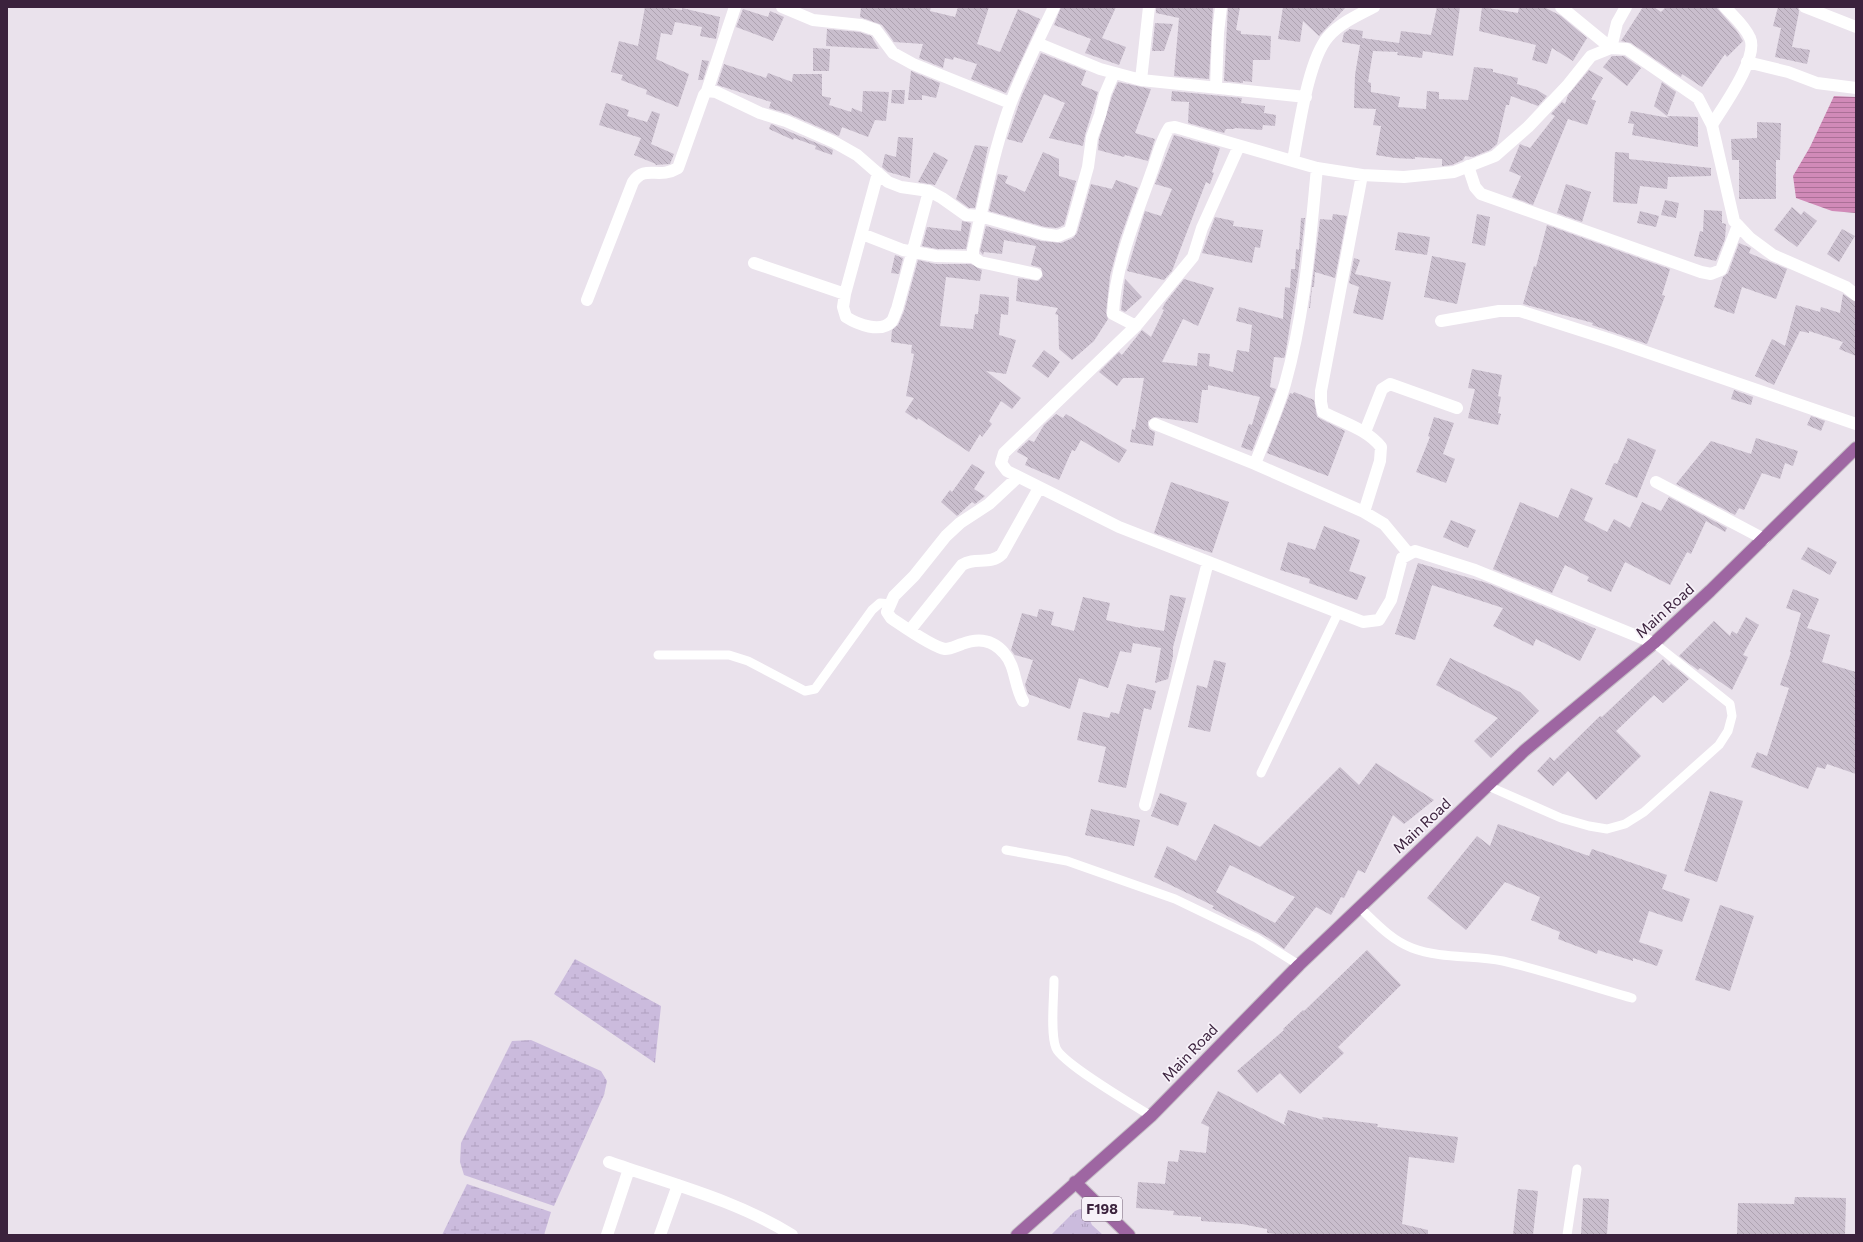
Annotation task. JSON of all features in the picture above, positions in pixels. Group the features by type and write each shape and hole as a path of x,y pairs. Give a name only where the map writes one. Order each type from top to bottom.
{"main road":[{"name":"Main Road","path":"1017,1235 1150,1116 1299,965 1524,751 1654,643 1764,539 1856,448"},
{"name":"F198","path":"1075,1182 1129,1235"}],"street":[{"path":"587,300 633,182 638,175 646,172 660,174 670,172 678,168 704,95 707,91 735,7"},
{"path":"782,7 809,13 813,20 861,25 876,30 893,53 913,64 1010,103"},
{"path":"973,257 982,202 995,151 1010,103 1054,7"},
{"path":"1141,80 1149,7"},
{"path":"1216,87 1221,7"},
{"path":"1293,160 1315,61 1328,37 1348,21 1374,7"},
{"path":"1561,7 1611,48"},
{"path":"1611,48 1617,23 1626,7"},
{"path":"1712,125 1744,74 1752,48 1751,40 1745,29 1725,7"},
{"path":"1805,7 1856,27"},
{"path":"1037,43 1114,72 1141,80 1306,97"},
{"path":"1136,326 1113,314 1118,274 1167,130 1172,127 1317,168 1362,175 1404,176 1454,172 1495,156 1528,127 1562,92 1591,56 1611,48 1627,50 1698,98 1712,125 1734,221 1750,238 1773,254 1846,287 1856,295"},
{"path":"1747,62 1788,72 1817,83 1856,88"},
{"path":"707,91 716,92 760,113 786,121 834,142 857,155 888,182 901,187 929,192 942,198 966,215 980,216 1043,234 1058,236 1070,231 1088,167 1092,137 1100,115 1105,94 1114,72"},
{"path":"1239,146 1202,228 1193,257 1136,326 1004,453 1001,463 1007,471 1017,478 1119,527 1363,622 1379,620 1391,600 1402,558 1414,551 1475,570 1654,643"},
{"path":"1468,166 1475,187 1481,194 1701,272 1711,274 1721,270 1738,225"},
{"path":"1255,464 1285,384 1300,317 1317,168"},
{"path":"878,173 845,294 844,307 846,316 853,321 875,327 885,326 892,321 897,310 929,192"},
{"path":"1362,175 1322,383 1321,402 1323,412 1365,432 1374,438 1381,447 1380,461 1364,512"},
{"path":"862,234 903,250 940,256 973,257 980,262 1036,274"},
{"path":"754,263 845,294"},
{"path":"1441,321 1499,311 1520,311 1611,340 1856,424"},
{"path":"1365,432 1382,389 1390,384 1402,387 1457,408"},
{"path":"1155,424 1255,464 1364,512 1384,524 1409,554"},
{"path":"1017,478 989,504 960,523 946,536 914,576 894,596 887,612 891,618 936,646 945,649 974,640 986,640 994,644 1004,652 1012,664 1017,691 1023,701"},
{"path":"1656,482 1764,539"},
{"path":"910,630 962,565 969,561 988,562 997,560 1002,554 1039,488"},
{"path":"1145,805 1208,562"},
{"path":"610,1162 742,1208 760,1216 792,1235"},
{"path":"607,1235 629,1169"},
{"path":"660,1235 678,1185"}],"lane":[{"path":"658,654 729,655 748,661 805,691 815,689 872,610 880,603 891,604"},
{"path":"1261,773 1338,613"},
{"path":"1488,786 1562,818 1589,826 1608,829 1625,824 1644,812 1719,745 1728,731 1732,716 1730,704 1654,643"},
{"path":"1006,850 1067,861 1175,899 1256,938 1299,965"},
{"path":"1359,907 1392,938 1412,948 1435,954 1470,956 1502,961 1632,998"},
{"path":"1054,980 1054,1037 1056,1049 1076,1067 1150,1116"},
{"path":"1567,1235 1577,1169"}],"green space":[{"path":"575,959 661,1006 655,1063 554,994"},
{"path":"531,1040 601,1071 607,1081 604,1095 554,1206 464,1175 460,1162 461,1143 512,1041"},
{"path":"467,1184 551,1212 544,1235 442,1235"},
{"path":"1080,1209 1085,1210 1092,1225 1103,1235 1051,1235 1075,1211"}],"shaded area":[{"path":"1834,96 1856,97 1856,213 1832,211 1796,198 1793,176 1810,147"}],"building":[{"path":"645,7 663,7 682,10 682,8 720,17 716,39 700,36 702,27 675,22 672,35 661,33 656,59 689,74 678,107 646,94 647,90 621,80 623,75 611,72 619,41 638,46"},
{"path":"861,7 931,7 930,11 955,17 958,7 989,7 977,44 1000,52 1018,9 1040,19 1006,93 971,79 977,64 954,57 953,60 945,58 943,68 919,58 923,44 894,42 882,25 860,17"},
{"path":"1061,7 1116,7 1102,38 1126,47 1119,65 1085,53 1091,39 1054,25"},
{"path":"1156,7 1213,7 1209,79 1174,76 1179,18 1156,13"},
{"path":"1228,7 1240,7 1236,30 1241,31 1241,34 1271,36 1270,60 1253,60 1252,82 1243,81 1243,83 1224,81"},
{"path":"1283,7 1346,7 1319,36 1303,21 1300,42 1278,39"},
{"path":"1437,7 1460,7 1453,56 1423,51 1422,58 1397,55 1398,52 1373,51 1368,82 1371,83 1371,92 1400,97 1398,107 1426,109 1427,91 1439,92 1439,99 1468,100 1474,67 1493,69 1493,72 1518,78 1517,84 1537,90 1547,96 1538,106 1511,96 1509,105 1506,105 1497,144 1490,150 1473,157 1465,156 1463,160 1452,165 1442,166 1442,159 1415,157 1415,159 1395,158 1376,155 1381,126 1373,125 1376,109 1354,108 1355,75 1360,45 1342,42 1344,33 1350,29 1363,31 1362,38 1399,43 1401,31 1431,35"},
{"path":"1482,7 1518,13 1519,7 1544,7 1561,16 1587,38 1573,61 1552,48 1547,64 1532,60 1536,45 1479,31"},
{"path":"1643,7 1654,7 1661,12 1666,7 1716,7 1736,30 1743,41 1727,57 1725,54 1702,87 1682,74 1681,77 1631,43 1621,41"},
{"path":"1778,7 1798,7 1799,12 1792,47 1810,50 1807,64 1775,57 1781,28 1773,26"},
{"path":"743,9 768,17 770,11 784,17 773,41 736,27"},
{"path":"1155,23 1173,24 1164,51 1152,51"},
{"path":"827,29 859,32 871,36 879,49 826,46"},
{"path":"813,48 830,49 829,71 813,71"},
{"path":"1041,53 1086,71 1081,85 1098,92 1083,146 1049,138 1065,103 1044,94 1022,143 1007,139 1022,95"},
{"path":"1612,56 1624,56 1641,68 1627,86 1603,67"},
{"path":"702,60 709,61 703,80 698,80"},
{"path":"724,64 766,78 768,73 792,82 793,74 822,74 822,96 831,98 829,105 851,112 852,108 862,112 863,91 889,92 886,121 875,120 868,137 842,127 839,136 789,114 769,108 771,102 717,85"},
{"path":"1589,70 1603,78 1591,99 1596,101 1587,125 1568,119 1533,205 1512,197 1521,176 1509,171 1520,144 1530,148 1555,116 1551,114 1562,102 1565,104 1568,95"},
{"path":"911,71 940,83 936,98 922,95 922,100 908,100"},
{"path":"1118,82 1151,89 1135,133 1155,139 1148,161 1125,155 1124,157 1098,150 1099,139 1112,96"},
{"path":"1662,82 1676,92 1667,116 1654,106"},
{"path":"892,90 905,90 904,104 891,103"},
{"path":"1172,91 1242,98 1241,103 1265,106 1264,113 1276,115 1275,126 1263,125 1262,130 1235,128 1226,129 1224,133 1188,123 1189,102 1171,101"},
{"path":"606,103 629,110 627,116 647,122 652,111 660,114 651,144 674,154 670,164 655,165 656,164 634,155 641,138 599,125"},
{"path":"1631,111 1669,118 1667,116 1698,117 1698,147 1632,135 1634,124 1628,123"},
{"path":"1757,122 1781,123 1780,160 1776,160 1776,199 1739,199 1739,160 1732,160 1731,139 1757,138"},
{"path":"771,124 833,150 832,155 815,149 816,146 794,138 793,140 769,129"},
{"path":"1174,135 1220,148 1212,172 1214,173 1210,184 1206,182 1172,271 1164,280 1127,271 1145,211 1161,216 1172,189 1155,184"},
{"path":"898,137 913,138 910,178 888,172 882,167 885,154 896,157"},
{"path":"975,145 988,147 975,208 969,208 956,199"},
{"path":"934,152 948,160 935,185 918,182"},
{"path":"1043,152 1059,159 1059,176 1076,181 1064,225 1057,228 1045,227 989,211 998,174 1008,176 1005,183 1025,192"},
{"path":"1615,152 1629,153 1629,159 1711,168 1711,176 1668,177 1667,189 1640,186 1637,204 1613,202"},
{"path":"1116,180 1138,188 1120,239 1110,276 1106,313 1108,319 1094,341 1072,360 1059,349 1058,315 1055,314 1058,308 1016,301 1018,278 1038,281 1043,276 1041,268 1031,265 1036,246 1004,240 1002,254 984,252 983,255 980,251 986,226 1041,241 1061,243 1073,238 1077,233 1091,184 1112,189"},
{"path":"1566,184 1591,192 1582,222 1557,213"},
{"path":"1665,200 1679,203 1676,218 1661,215"},
{"path":"1792,207 1801,215 1804,211 1817,221 1797,247 1774,230"},
{"path":"1704,210 1722,211 1722,223 1726,224 1725,239 1716,261 1694,256 1700,231 1703,232"},
{"path":"1640,211 1659,216 1656,227 1637,223"},
{"path":"1333,214 1347,216 1335,278 1315,272 1314,287 1312,287 1309,308 1320,219 1332,220"},
{"path":"1477,214 1490,217 1485,246 1472,243"},
{"path":"1215,217 1234,221 1233,226 1263,230 1260,248 1255,247 1252,263 1202,253"},
{"path":"1301,218 1305,218 1298,276 1285,356 1284,358 1274,357 1270,387 1276,389 1252,451 1241,447 1249,424 1252,425 1260,397 1208,385 1208,390 1202,390 1198,423 1154,417 1148,421 1149,429 1155,432 1153,446 1130,442 1132,429 1135,430 1144,378 1123,378 1117,386 1099,372 1119,352 1122,355 1142,330 1151,337 1164,310 1162,309 1165,303 1184,279 1214,288 1198,326 1183,319 1162,362 1197,366 1198,353 1210,354 1209,366 1233,372 1237,350 1249,352 1252,325 1236,321 1239,307 1283,319 1285,287 1290,288 1291,269 1295,269 1296,249 1299,250"},
{"path":"962,221 971,223 966,249 937,249 922,246 927,227 961,231"},
{"path":"1547,225 1670,269 1662,295 1665,296 1647,344 1592,325 1593,323 1523,304 1534,266 1536,267"},
{"path":"1842,229 1855,236 1839,262 1827,254"},
{"path":"1398,232 1430,237 1427,255 1395,250"},
{"path":"1739,243 1751,248 1749,253 1787,269 1776,299 1742,287 1734,314 1714,307 1723,277 1728,273"},
{"path":"895,255 903,258 899,274 891,273"},
{"path":"1432,256 1466,263 1457,304 1424,297"},
{"path":"1354,258 1360,260 1355,274 1391,282 1383,320 1353,313 1359,287 1349,283"},
{"path":"918,260 936,264 971,264 982,270 980,281 946,277 940,326 973,329 975,314 978,314 980,294 1009,297 1008,315 1001,314 999,335 1016,340 1006,374 986,371 1021,398 1012,409 1001,401 989,421 992,424 982,437 980,434 969,452 918,418 917,420 905,412 914,398 906,396 914,354 911,353 912,345 891,342 892,330 898,325 904,311"},
{"path":"1125,279 1142,297 1125,312 1121,310"},
{"path":"1843,294 1856,302 1856,356 1839,349 1843,342 1809,331 1809,333 1800,331 1774,385 1755,376 1772,339 1785,346 1796,305 1820,312 1821,307 1840,313"},
{"path":"1044,350 1060,362 1048,378 1032,366"},
{"path":"1472,369 1502,375 1498,396 1501,397 1498,413 1501,414 1498,425 1468,418 1475,389 1468,388"},
{"path":"1734,390 1753,397 1751,405 1731,399"},
{"path":"1294,392 1314,400 1317,417 1345,431 1328,476 1267,453 1290,393 1293,394"},
{"path":"1056,414 1063,418 1066,414 1127,450 1119,463 1081,440 1075,451 1072,450 1059,480 1025,465 1028,458 1017,452 1018,450 1029,440 1034,442 1044,425"},
{"path":"1811,416 1825,421 1821,431 1807,425"},
{"path":"1434,417 1454,423 1443,454 1455,459 1446,483 1416,472 1430,437 1428,436"},
{"path":"1628,438 1656,450 1637,498 1605,484 1614,463 1617,464"},
{"path":"1756,438 1798,451 1793,466 1785,463 1780,479 1762,473 1744,510 1739,508 1735,515 1676,484 1711,441 1751,454"},
{"path":"972,464 985,472 974,489 985,496 975,504 972,502 957,516 941,502 950,490 952,492"},
{"path":"1171,482 1229,502 1212,553 1154,533"},
{"path":"1571,488 1593,498 1584,520 1607,532 1614,519 1630,528 1642,502 1661,511 1669,497 1727,528 1725,532 1706,521 1691,554 1687,552 1670,585 1625,562 1611,592 1587,581 1589,577 1565,565 1552,593 1493,569 1520,502 1558,518"},
{"path":"1451,520 1476,530 1468,548 1443,537"},
{"path":"1324,526 1360,540 1349,571 1366,577 1357,600 1309,583 1310,579 1280,570 1288,542 1315,550"},
{"path":"1808,547 1837,562 1830,575 1801,559"},
{"path":"1418,563 1487,583 1596,629 1580,661 1536,639 1533,646 1493,626 1503,608 1432,585 1415,640 1395,634"},
{"path":"1793,589 1819,599 1807,628 1830,635 1822,662 1856,672 1856,774 1827,764 1825,769 1817,767 1808,789 1751,767 1757,752 1767,756 1789,688 1780,685 1791,652 1801,613 1786,608"},
{"path":"1170,595 1186,598 1173,647 1173,656 1168,679 1155,683 1161,648 1133,643 1131,653 1120,651 1108,688 1079,678 1070,709 1028,694 1025,685 1033,660 1015,655 1011,650 1022,613 1037,617 1039,609 1054,612 1051,625 1074,631 1083,597 1110,603 1106,620 1140,628 1164,631"},
{"path":"1746,617 1759,625 1743,655 1748,657 1732,690 1700,668 1698,670 1679,656 1714,621 1730,636 1732,631 1737,634"},
{"path":"1450,658 1520,692 1539,711 1491,758 1474,741 1498,718 1436,685"},
{"path":"1663,659 1669,666 1671,664 1689,679 1663,703 1654,695 1616,731 1641,756 1596,800 1568,771 1553,786 1537,771 1550,757 1554,761 1600,716 1602,717"},
{"path":"1214,660 1226,663 1210,732 1188,727 1197,685 1207,688"},
{"path":"1127,684 1156,691 1151,710 1144,708 1126,788 1098,782 1106,747 1077,740 1083,712 1109,718 1111,712 1119,714"},
{"path":"1376,763 1434,800 1404,824 1393,815 1365,873 1358,870 1344,898 1341,897 1331,915 1316,907 1284,949 1267,937 1212,908 1214,906 1154,877 1167,846 1196,861 1214,824 1260,847 1340,767 1359,785","holes":["1230,865 1295,897 1275,923 1216,892"]},
{"path":"1710,791 1743,801 1717,882 1684,871"},
{"path":"1160,793 1187,803 1178,826 1151,816"},
{"path":"1091,809 1140,820 1134,846 1085,835"},
{"path":"1498,824 1589,856 1592,849 1667,875 1662,889 1690,899 1682,922 1649,911 1639,942 1663,950 1657,966 1633,958 1633,961 1598,950 1597,954 1558,939 1560,932 1531,920 1540,897 1505,882 1466,930 1427,898 1477,836 1490,846"},
{"path":"1720,905 1754,916 1730,991 1695,980"},
{"path":"1367,950 1401,985 1338,1047 1344,1053 1300,1094 1280,1073 1257,1093 1237,1071 1284,1030 1283,1029 1303,1010 1304,1011"},
{"path":"1218,1091 1287,1126 1284,1123 1288,1110 1324,1120 1322,1117 1378,1124 1377,1127 1458,1137 1454,1163 1409,1157 1402,1224 1428,1230 1428,1235 1284,1235 1267,1233 1267,1229 1242,1224 1201,1221 1201,1217 1173,1215 1174,1211 1136,1208 1138,1182 1165,1184 1168,1161 1178,1162 1180,1150 1206,1153 1209,1127 1201,1123"},
{"path":"1518,1189 1538,1191 1533,1235 1513,1235"},
{"path":"1795,1197 1846,1198 1845,1235 1737,1235 1738,1203 1794,1204"},
{"path":"1583,1198 1609,1199 1607,1235 1581,1235"}]}
